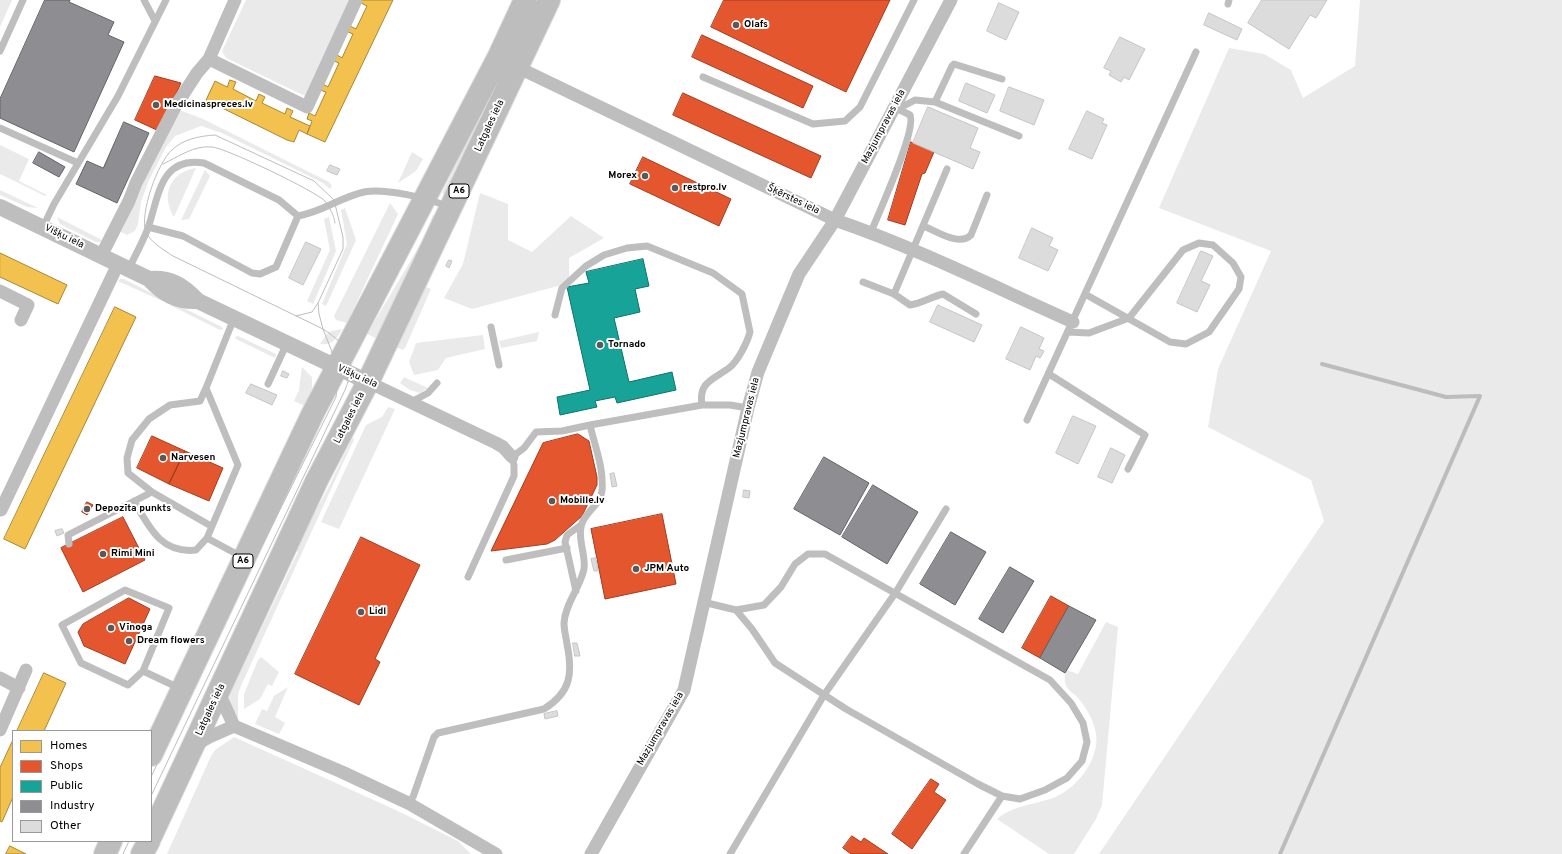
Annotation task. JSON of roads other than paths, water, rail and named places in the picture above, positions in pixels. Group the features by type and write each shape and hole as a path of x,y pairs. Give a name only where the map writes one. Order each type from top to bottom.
{"highway":[{"name":"A6","path":"152,753 313,413 526,0"},
{"name":"Latgales iela","path":"152,834 195,746 317,480 368,382 549,0"},
{"path":"105,854 111,842"},
{"path":"142,854 148,842"}],"street":[{"path":"101,256 175,107 197,73 209,60 235,0"},
{"path":"209,60 307,107 356,0"},
{"name":"Mazjumpravas iela","path":"591,854 684,690 748,408 758,372 799,274 835,220 896,108 951,0"},
{"name":"Šķērstes iela","path":"517,67 835,220 871,232 914,250 1070,327"},
{"name":"Višķu iela","path":"0,207 123,267 149,278 159,290 170,296 184,302 198,301 496,443 503,447 512,457"},
{"path":"1,510 123,267"},
{"path":"0,291 28,305 21,320"},
{"path":"0,730 26,670"},
{"path":"0,678 19,688"},
{"path":"219,693 234,726 342,772 408,803 496,854"},
{"path":"195,746 209,736 234,726"}],"lane":[{"path":"0,51 24,0"},
{"path":"144,0 155,21"},
{"path":"43,227 78,163 118,96 166,0"},
{"path":"703,78 813,124 845,121 860,107 914,0"},
{"path":"1027,420 1196,52"},
{"path":"935,102 949,71 954,64 1002,79"},
{"path":"896,108 915,100 935,102 1019,136"},
{"path":"871,232 910,131 912,122 910,114 896,108"},
{"path":"0,128 78,163"},
{"path":"123,267 148,227 156,198 165,178 172,169 182,163 194,161 204,163 280,200 298,216"},
{"path":"894,294 914,250 947,169"},
{"path":"298,216 311,214 364,192 380,191 424,200 450,208"},
{"path":"923,226 957,240 967,238 971,235 987,195"},
{"path":"148,227 183,236 252,273 260,274 276,267 298,216"},
{"path":"1070,327 1089,333 1129,318 1183,250 1199,243 1213,245 1233,263 1241,277 1239,289 1209,332 1186,344 1170,342 1129,318 1086,294"},
{"path":"555,314 562,288 586,266 604,255 627,248 647,246 712,273 742,294 750,332 733,364 719,373 704,387 700,394 702,405"},
{"path":"863,282 894,294 910,305 920,304 933,296 943,294 976,314"},
{"path":"211,526 152,492 128,473 127,458 132,440 149,419 170,405 200,402 234,318"},
{"path":"491,327 499,365"},
{"path":"268,384 287,343"},
{"path":"1048,374 1145,435 1128,469"},
{"path":"411,402 428,393 437,383"},
{"path":"134,501 152,534 172,547 186,552 196,550 207,538 238,465 206,388"},
{"path":"468,577 514,476 512,457 524,448 536,432 562,431 702,405 730,404 748,408"},
{"path":"576,591 565,542 567,535 581,525 598,501 602,492 602,472 590,425"},
{"path":"69,544 68,535 152,492"},
{"path":"730,854 824,695 896,592 946,509"},
{"path":"408,803 413,797 434,737 438,733 534,713 551,705 563,693 570,678 571,668 564,624 568,608 576,591 584,566 580,536 581,525"},
{"path":"207,538 244,558"},
{"path":"506,560 567,548"},
{"path":"704,602 736,610 764,605 796,564 808,554 825,554 896,592 1050,680 1071,702 1083,722 1087,742 1082,761 1067,778 1045,790 1020,799 1002,796 971,780 824,695 775,663 752,629 736,610"},
{"path":"125,590 169,608 143,670 128,685 81,664 62,625 125,590"},
{"path":"143,670 181,689"},
{"path":"964,854 1002,796"}],"waterway":[{"path":"1280,854 1480,396 1446,397 1322,364"}],"tram line":[{"path":"215,135 314,181 334,200 343,237 343,249 318,303 323,329 173,256 151,240 146,232 145,224 147,201 161,165 176,146 198,137 215,135"},
{"path":"163,164 186,152 199,148 212,147 220,149 270,171 318,196 329,206 335,223"},
{"path":"296,316 312,312 318,303"},
{"path":"152,775 235,600 336,397 338,375 336,362 323,329"},
{"path":"152,794 349,380 350,362 348,355 339,341 323,329"},
{"path":"114,854 120,842"},
{"path":"123,854 129,842"}],"place":[{"name":"Olafs","path":"736,25"},
{"name":"Medicinaspreces.lv","path":"156,105"},
{"name":"Morex","path":"645,176"},
{"name":"restpro.lv","path":"675,188"},
{"name":"Tornado","path":"600,345"},
{"name":"Narvesen","path":"163,458"},
{"name":"Mobille.lv","path":"552,501"},
{"name":"Depozīta punkts","path":"87,509"},
{"name":"Rimi Mini","path":"103,554"},
{"name":"JPM Auto","path":"636,569"},
{"name":"Lidl","path":"361,612"},
{"name":"Vīnoga","path":"111,628"},
{"name":"Dream flowers","path":"129,641"}]}
